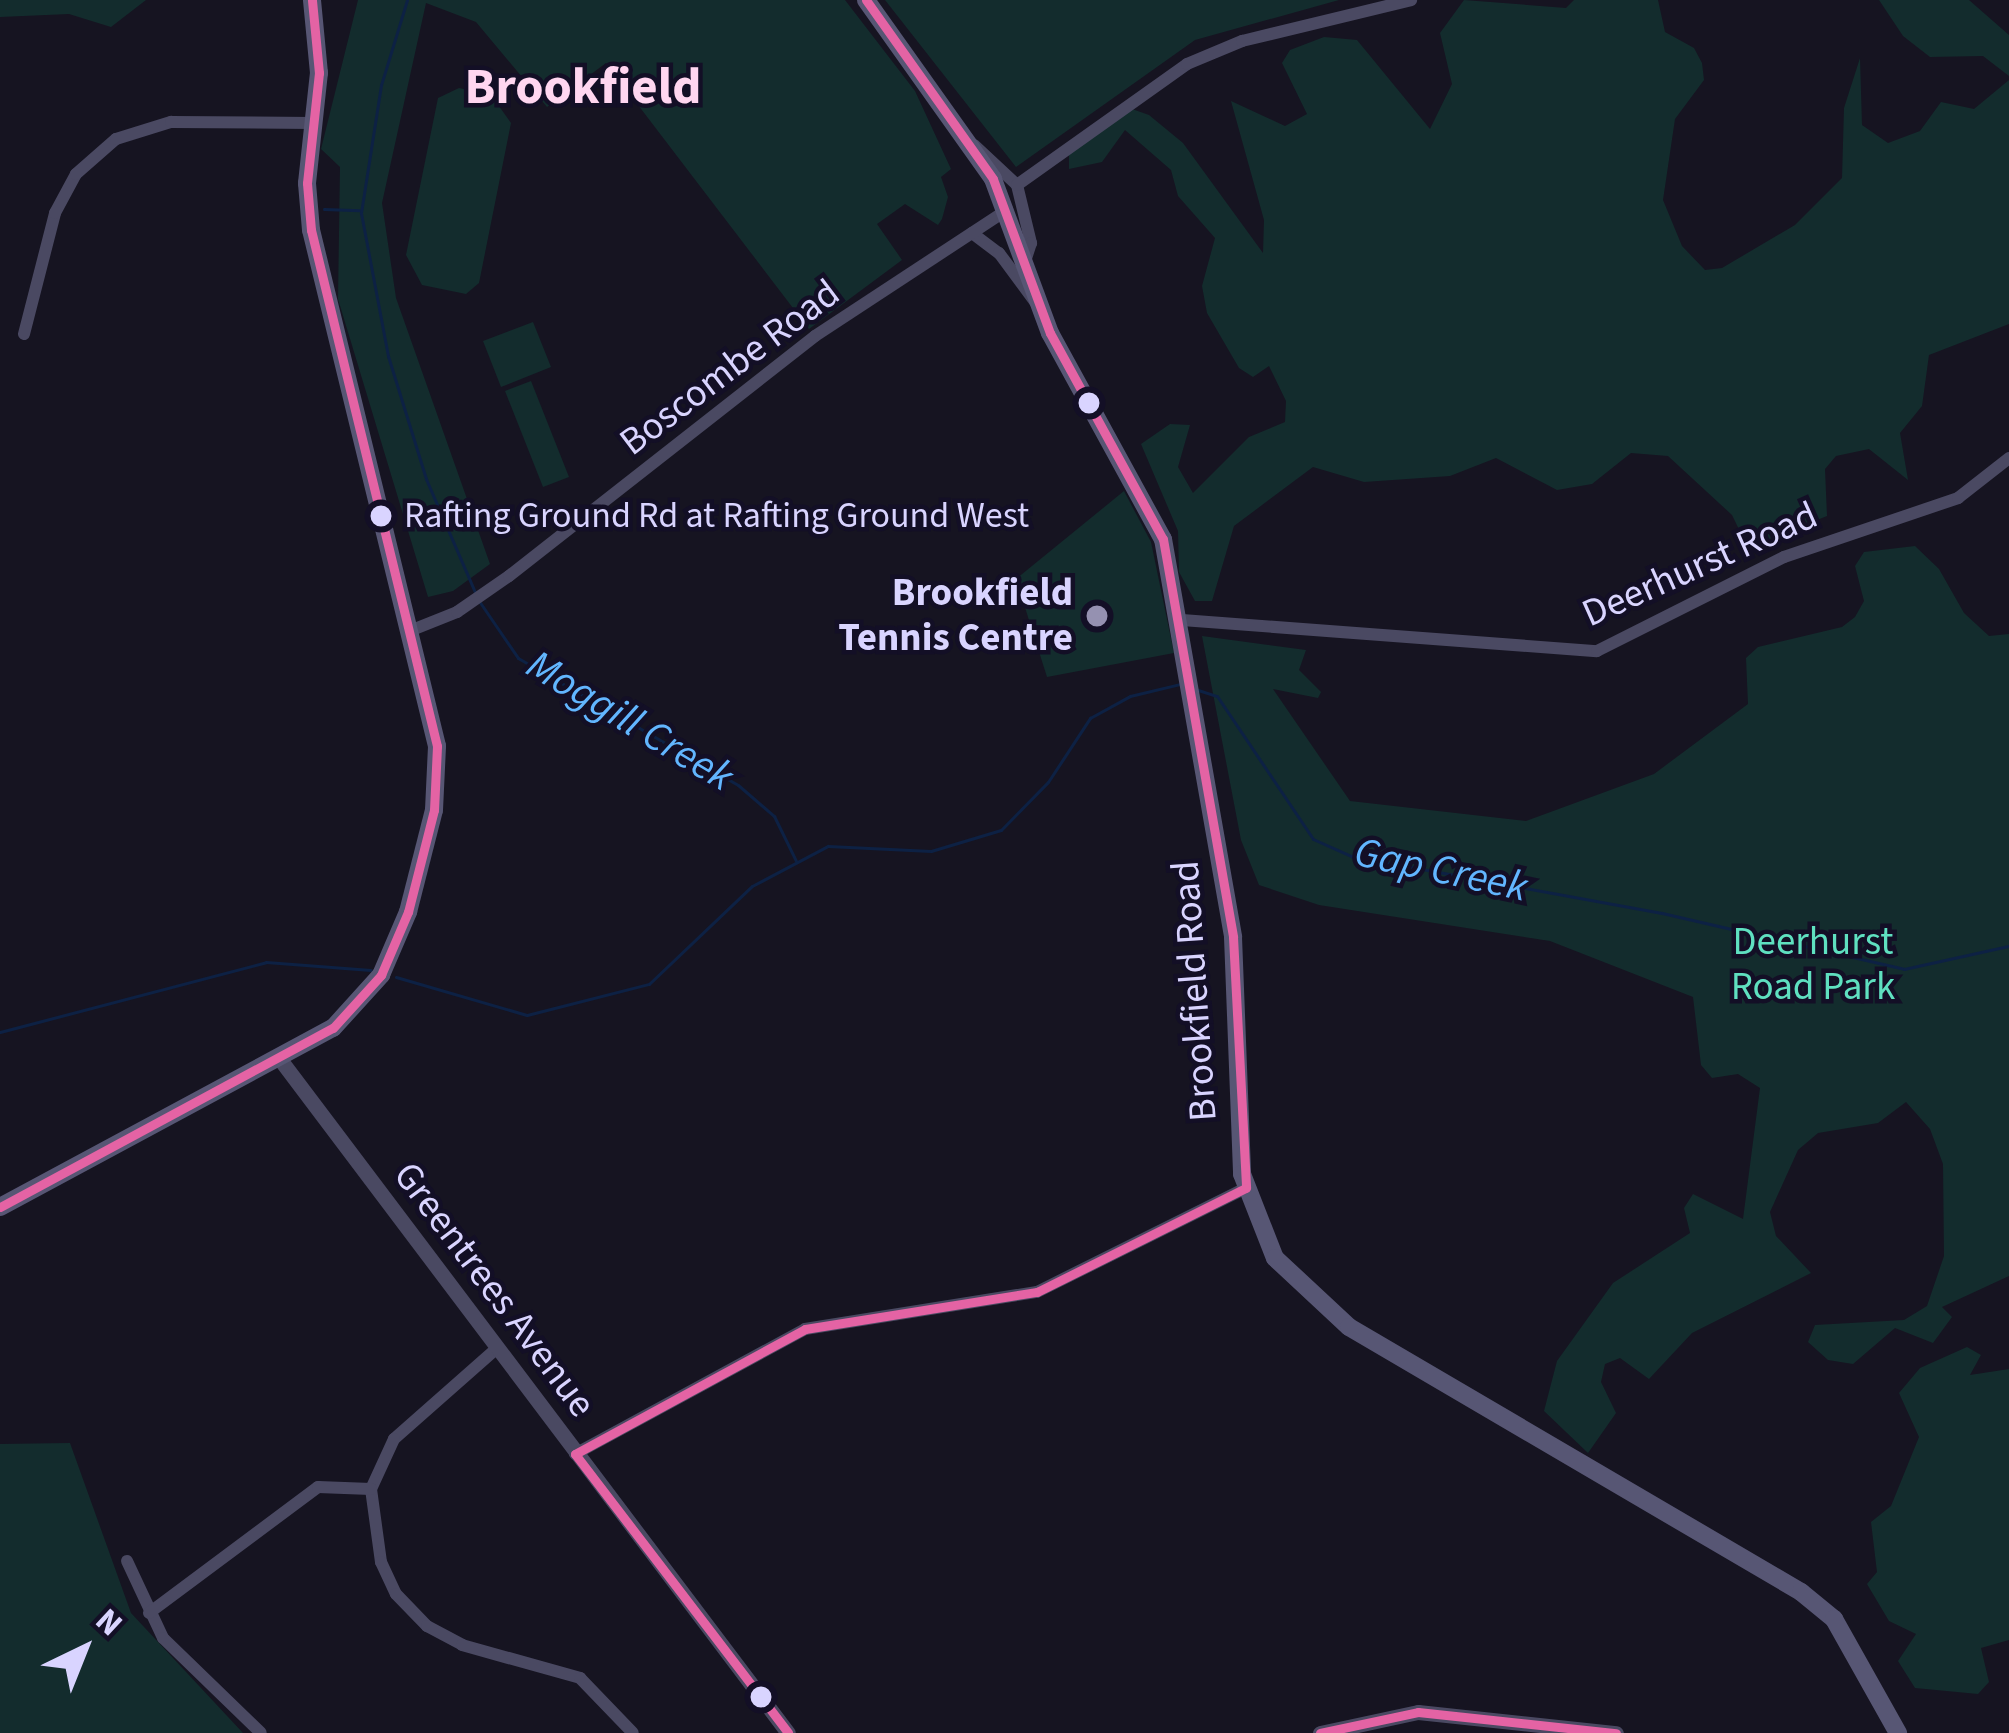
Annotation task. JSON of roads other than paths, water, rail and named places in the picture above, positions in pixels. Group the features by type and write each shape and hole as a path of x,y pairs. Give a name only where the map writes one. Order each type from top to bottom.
{"main road":[{"path":"0,1207 279,1058 363,1000 395,949 437,778 437,746 311,230 312,0"},
{"name":"Brookfield Road","path":"866,0 974,145 1008,210 1036,304 1153,516 1182,620 1233,937 1246,1188 1275,1258 1349,1327 1762,1564 1818,1605 1834,1619 1898,1733"}],"street":[{"path":"1017,185 1187,64 1243,40 1411,0"},
{"path":"24,334 55,213 76,174 116,139 171,122 314,123"},
{"path":"974,145 1017,185 1031,243 1024,266"},
{"name":"Boscombe Road","path":"407,632 490,589 815,336 1008,210"},
{"path":"972,233 999,253 1036,304"},
{"name":"Deerhurst Road","path":"1182,620 1598,651 1784,557 1958,498 2009,458"},
{"name":"Greentrees Avenue","path":"279,1058 788,1733"},
{"path":"575,1454 805,1329 1037,1292 1246,1188"},
{"path":"496,1349 418,1412 394,1439 371,1489 380,1562 427,1626 462,1645 580,1678 633,1733"},
{"path":"148,1613 318,1487 371,1489"},
{"path":"127,1561 163,1638 261,1733"},
{"path":"1320,1733 1418,1712 1616,1733"}],"waterway":[{"name":"Moggill Creek","path":"407,0 381,85 361,213 388,356 426,479 475,592"},
{"path":"324,209 359,210"},
{"name":"Moggill Creek","path":"479,601 518,658 738,785 774,816 796,861"},
{"name":"Gap Creek","path":"396,977 527,1015 649,984 752,886 828,846 931,851 1001,830 1048,782 1090,718 1130,696 1180,684"},
{"name":"Gap Creek","path":"1195,689 1217,696 1313,839 1351,856 1662,913 1904,969 2009,946"},
{"name":"Moggill Creek","path":"0,1032 266,962 371,970"}],"place":[{"name":"Rafting Ground Rd at Rafting Ground West","path":"381,516"},
{"name":"Brookfield Tennis Centre","path":"1097,616"}],"district":[{"name":"Brookfield","path":"583,87"}],"park label":[{"name":"Deerhurst Road Park","path":"1813,966"}]}
